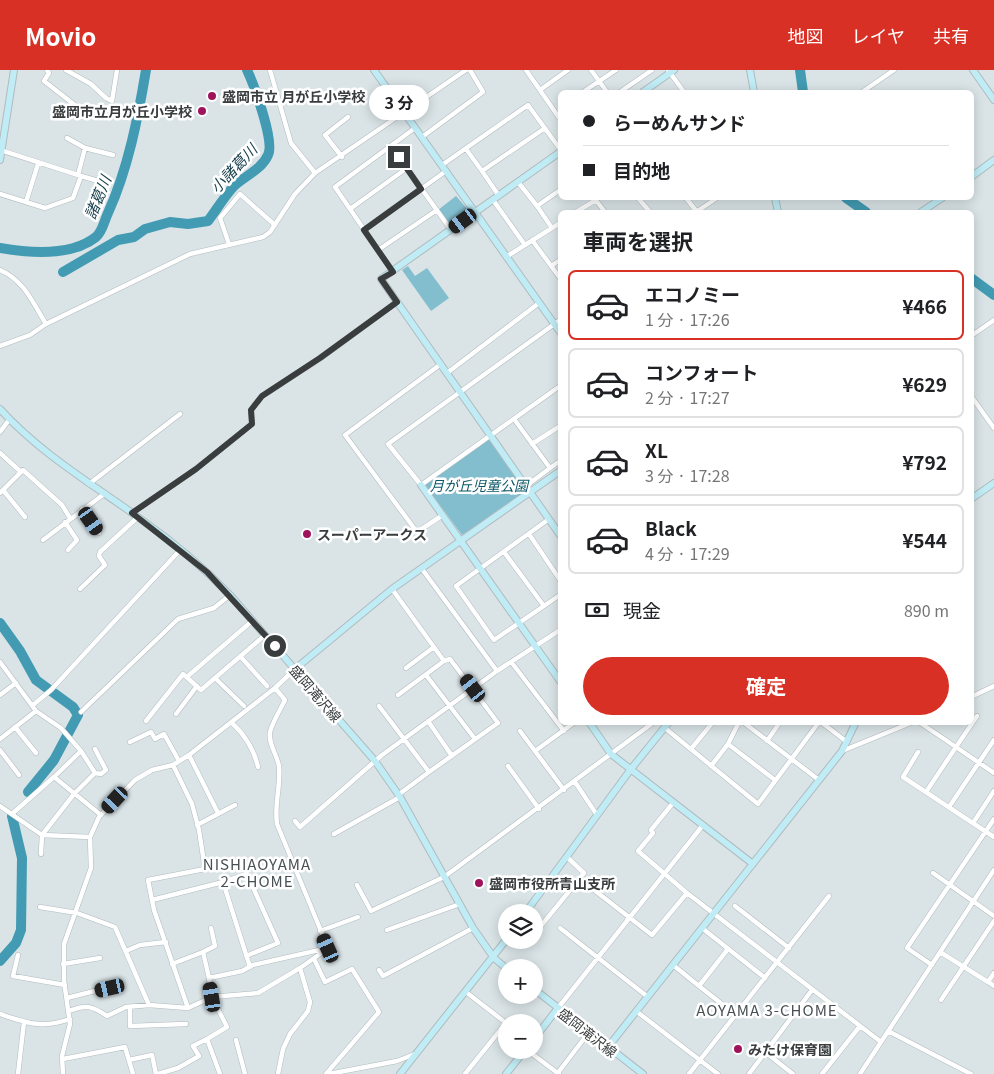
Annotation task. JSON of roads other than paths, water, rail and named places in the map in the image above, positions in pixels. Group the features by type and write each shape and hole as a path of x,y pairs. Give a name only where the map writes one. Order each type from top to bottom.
{"street":[{"path":"0,160 14,70"},
{"path":"47,70 49,73 44,81 80,109"},
{"path":"66,70 91,84 112,101 117,70"},
{"path":"270,70 291,143 316,173"},
{"path":"374,70 539,303 557,322 388,444 422,485 558,678"},
{"path":"0,346 24,338 46,324 190,254 263,237 270,232 295,194 316,173 405,114 466,70"},
{"path":"422,137 483,92 470,70"},
{"path":"526,70 558,116"},
{"path":"540,90 568,70"},
{"path":"591,70 605,90"},
{"path":"586,90 616,70"},
{"path":"623,90 652,70"},
{"path":"750,70 754,90"},
{"path":"865,90 894,70"},
{"path":"973,70 994,100"},
{"path":"646,90 671,71 683,90"},
{"path":"364,230 421,189 466,149 528,105 558,148"},
{"path":"342,157 325,135 348,117"},
{"path":"393,272 335,187 415,128"},
{"path":"482,171 544,128"},
{"path":"67,138 84,148 113,155"},
{"path":"391,146 451,230"},
{"path":"0,194 45,208 73,198 84,148"},
{"path":"466,149 482,171 525,245"},
{"path":"1,150 38,164 105,183"},
{"path":"558,152 381,279 558,530"},
{"path":"974,175 994,160"},
{"path":"26,202 38,164"},
{"path":"350,209 407,168"},
{"path":"518,182 552,228"},
{"path":"537,206 558,191"},
{"path":"229,244 220,218 240,194 275,225"},
{"path":"579,210 594,200"},
{"path":"596,200 603,210"},
{"path":"640,200 648,210"},
{"path":"699,210 714,200"},
{"path":"924,210 939,200"},
{"path":"378,250 436,210"},
{"path":"506,257 558,224"},
{"path":"532,240 558,275"},
{"path":"551,266 558,261"},
{"path":"0,270 23,286 46,324"},
{"path":"132,513 196,469 252,424 251,410 262,396 320,358 397,302"},
{"path":"447,373 539,303"},
{"path":"974,334 994,320"},
{"path":"441,364 345,435 417,532 443,515"},
{"path":"422,485 558,389"},
{"path":"974,400 994,428"},
{"name":"盛岡滝沢線","path":"0,410 41,449 181,549 230,595 374,761 399,796 473,928 498,961"},
{"path":"89,484 180,414"},
{"path":"514,419 550,468"},
{"path":"0,432 9,420"},
{"path":"532,444 558,427"},
{"path":"0,454 21,472 23,470 62,505 70,518"},
{"path":"526,486 558,462"},
{"path":"21,472 1,491 25,517"},
{"path":"63,1074 62,1059 70,1019 63,964 64,944 77,913 91,868 90,837 101,815 135,780 152,770 172,765 179,761 232,723 392,589 462,542 531,492 558,476"},
{"path":"974,497 994,483"},
{"path":"43,540 104,494"},
{"path":"82,509 99,533"},
{"path":"80,589 105,565 99,556 100,552 138,517"},
{"path":"549,519 456,586 494,640 558,596"},
{"path":"65,522 77,540 68,550"},
{"path":"529,534 558,577"},
{"path":"33,705 49,692 181,549"},
{"path":"504,552 544,606"},
{"path":"422,569 497,671"},
{"path":"392,589 444,661"},
{"path":"82,712 178,620 214,608 230,595"},
{"path":"188,676 252,621"},
{"path":"295,820 300,827 374,761 404,738 497,671 558,631"},
{"path":"146,721 183,674 188,676 201,690 265,635"},
{"path":"406,668 434,647"},
{"path":"240,656 267,686"},
{"path":"334,834 399,796 429,772 498,723 450,659 444,661 398,696"},
{"path":"0,662 33,705 36,712 68,734 95,772 101,774 106,770 95,749"},
{"path":"512,663 558,723"},
{"path":"426,675 475,739"},
{"path":"215,678 244,706"},
{"path":"0,695 16,683"},
{"path":"176,714 197,686"},
{"path":"974,696 994,686"},
{"path":"275,688 285,700 270,732 270,739 278,757 279,769 274,807 277,824 328,948"},
{"path":"379,706 429,772"},
{"path":"0,739 36,712"},
{"path":"974,721 977,716"},
{"path":"428,722 452,756"},
{"path":"232,723 244,734 255,754 258,767"},
{"path":"559,725 564,731"},
{"path":"535,751 572,725"},
{"path":"591,725 611,754 752,864"},
{"path":"357,884 371,911 444,876 575,782 650,725"},
{"path":"532,904 630,769 667,725 691,749 758,804 818,725"},
{"path":"691,749 711,725"},
{"path":"711,766 728,744 738,725"},
{"path":"748,725 819,780"},
{"path":"767,741 778,725"},
{"path":"824,725 847,742"},
{"path":"608,1047 842,752 855,725"},
{"path":"842,752 906,725"},
{"path":"923,725 994,774"},
{"path":"926,792 971,725"},
{"path":"15,727 36,753"},
{"path":"520,731 564,790"},
{"path":"130,742 151,732 155,739 164,734 179,761"},
{"path":"949,807 994,740"},
{"path":"728,744 775,780"},
{"path":"0,750 19,775"},
{"path":"13,813 81,751"},
{"path":"918,752 903,777 994,837"},
{"path":"189,755 218,813"},
{"path":"172,765 192,804 206,869 148,880 152,900 188,1008"},
{"path":"508,766 539,808"},
{"path":"41,854 42,834 74,794 95,772"},
{"path":"54,777 101,815"},
{"path":"575,782 597,815"},
{"path":"973,823 994,791"},
{"path":"674,803 651,830 653,833 638,851 664,875 713,914 881,1042"},
{"path":"197,824 234,804"},
{"path":"0,806 42,834 90,837"},
{"path":"932,965 908,948 994,819"},
{"path":"543,1027 631,919 703,825"},
{"path":"543,923 584,873 568,858"},
{"path":"860,1074 994,870"},
{"path":"933,873 994,916"},
{"path":"152,900 247,874 278,944 246,956"},
{"path":"223,882 250,967"},
{"path":"589,886 652,935 687,893"},
{"path":"689,1074 829,896"},
{"path":"387,930 460,904"},
{"path":"735,906 789,948"},
{"path":"40,907 77,913 116,926 150,1005"},
{"path":"320,931 358,918"},
{"path":"941,1000 994,921"},
{"path":"172,964 215,946 211,928"},
{"path":"379,970 382,976 473,928"},
{"path":"560,928 648,997"},
{"path":"702,928 765,978"},
{"path":"126,951 140,945 166,942"},
{"path":"69,1011 82,1006 89,1006 107,1016 130,1007 150,1005 188,1008 212,997 258,993 314,959 328,948"},
{"path":"209,978 328,948"},
{"path":"400,1074 500,949"},
{"path":"699,986 728,949"},
{"path":"129,1060 152,1055 157,1074 178,1068 199,1056 193,1046 227,1027 212,997 203,952"},
{"path":"940,952 994,986"},
{"path":"18,955 13,976 65,985"},
{"path":"63,964 100,958"},
{"path":"314,959 325,982 352,969 378,1012 328,1074"},
{"path":"673,965 736,1014"},
{"path":"278,1074 283,1049 290,1034 308,1011 310,1002 300,968"},
{"path":"988,982 994,973"},
{"path":"67,998 110,988"},
{"path":"749,1074 812,990"},
{"path":"466,992 498,1017"},
{"name":"盛岡滝沢線","path":"543,996 642,1074"},
{"path":"130,1007 130,1026 186,1024"},
{"path":"636,1011 718,1074"},
{"path":"0,1014 36,1025 45,1025 70,1019"},
{"path":"18,1074 24,1022"},
{"path":"822,1074 860,1026"},
{"path":"888,1031 971,1074"},
{"path":"538,1059 558,1074 589,1032"},
{"path":"465,1074 498,1033"},
{"path":"207,1039 220,1074"},
{"path":"236,1040 245,1074"},
{"path":"62,1059 125,1046 133,1074"},
{"path":"765,1052 793,1074"},
{"path":"328,1074 398,1061 417,1053"},
{"path":"506,1074 518,1059"}],"waterway":[{"name":"諸葛川","path":"0,248 37,252 62,251 75,248 98,235 115,196 127,161 146,70"},
{"name":"小諸葛川","path":"63,272 118,240 134,237 145,229 170,222 188,224 208,221 234,186 262,164 268,155 269,138 263,113 247,70"},
{"path":"800,70 803,90"},
{"path":"849,200 863,210"},
{"path":"974,280 994,295"},
{"name":"小諸葛川","path":"0,623 20,651 36,680 73,707 78,715 54,760 28,792"},
{"name":"小諸葛川","path":"0,961 16,943 21,930 22,858 12,816"}],"place":[{"name":"盛岡市立 月が丘小学校","path":"212,96"},
{"name":"盛岡市立月が丘小学校","path":"202,111"},
{"name":"スーパーアークス","path":"307,534"},
{"name":"盛岡市役所青山支所","path":"479,883"},
{"name":"みたけ保育園","path":"738,1049"}],"district":[{"name":"NISHIAOYAMA 2-CHOME","path":"257,872"},
{"name":"AOYAMA 3-CHOME","path":"767,1009"}],"park label":[{"name":"月が丘児童公園","path":"479,485"}]}
